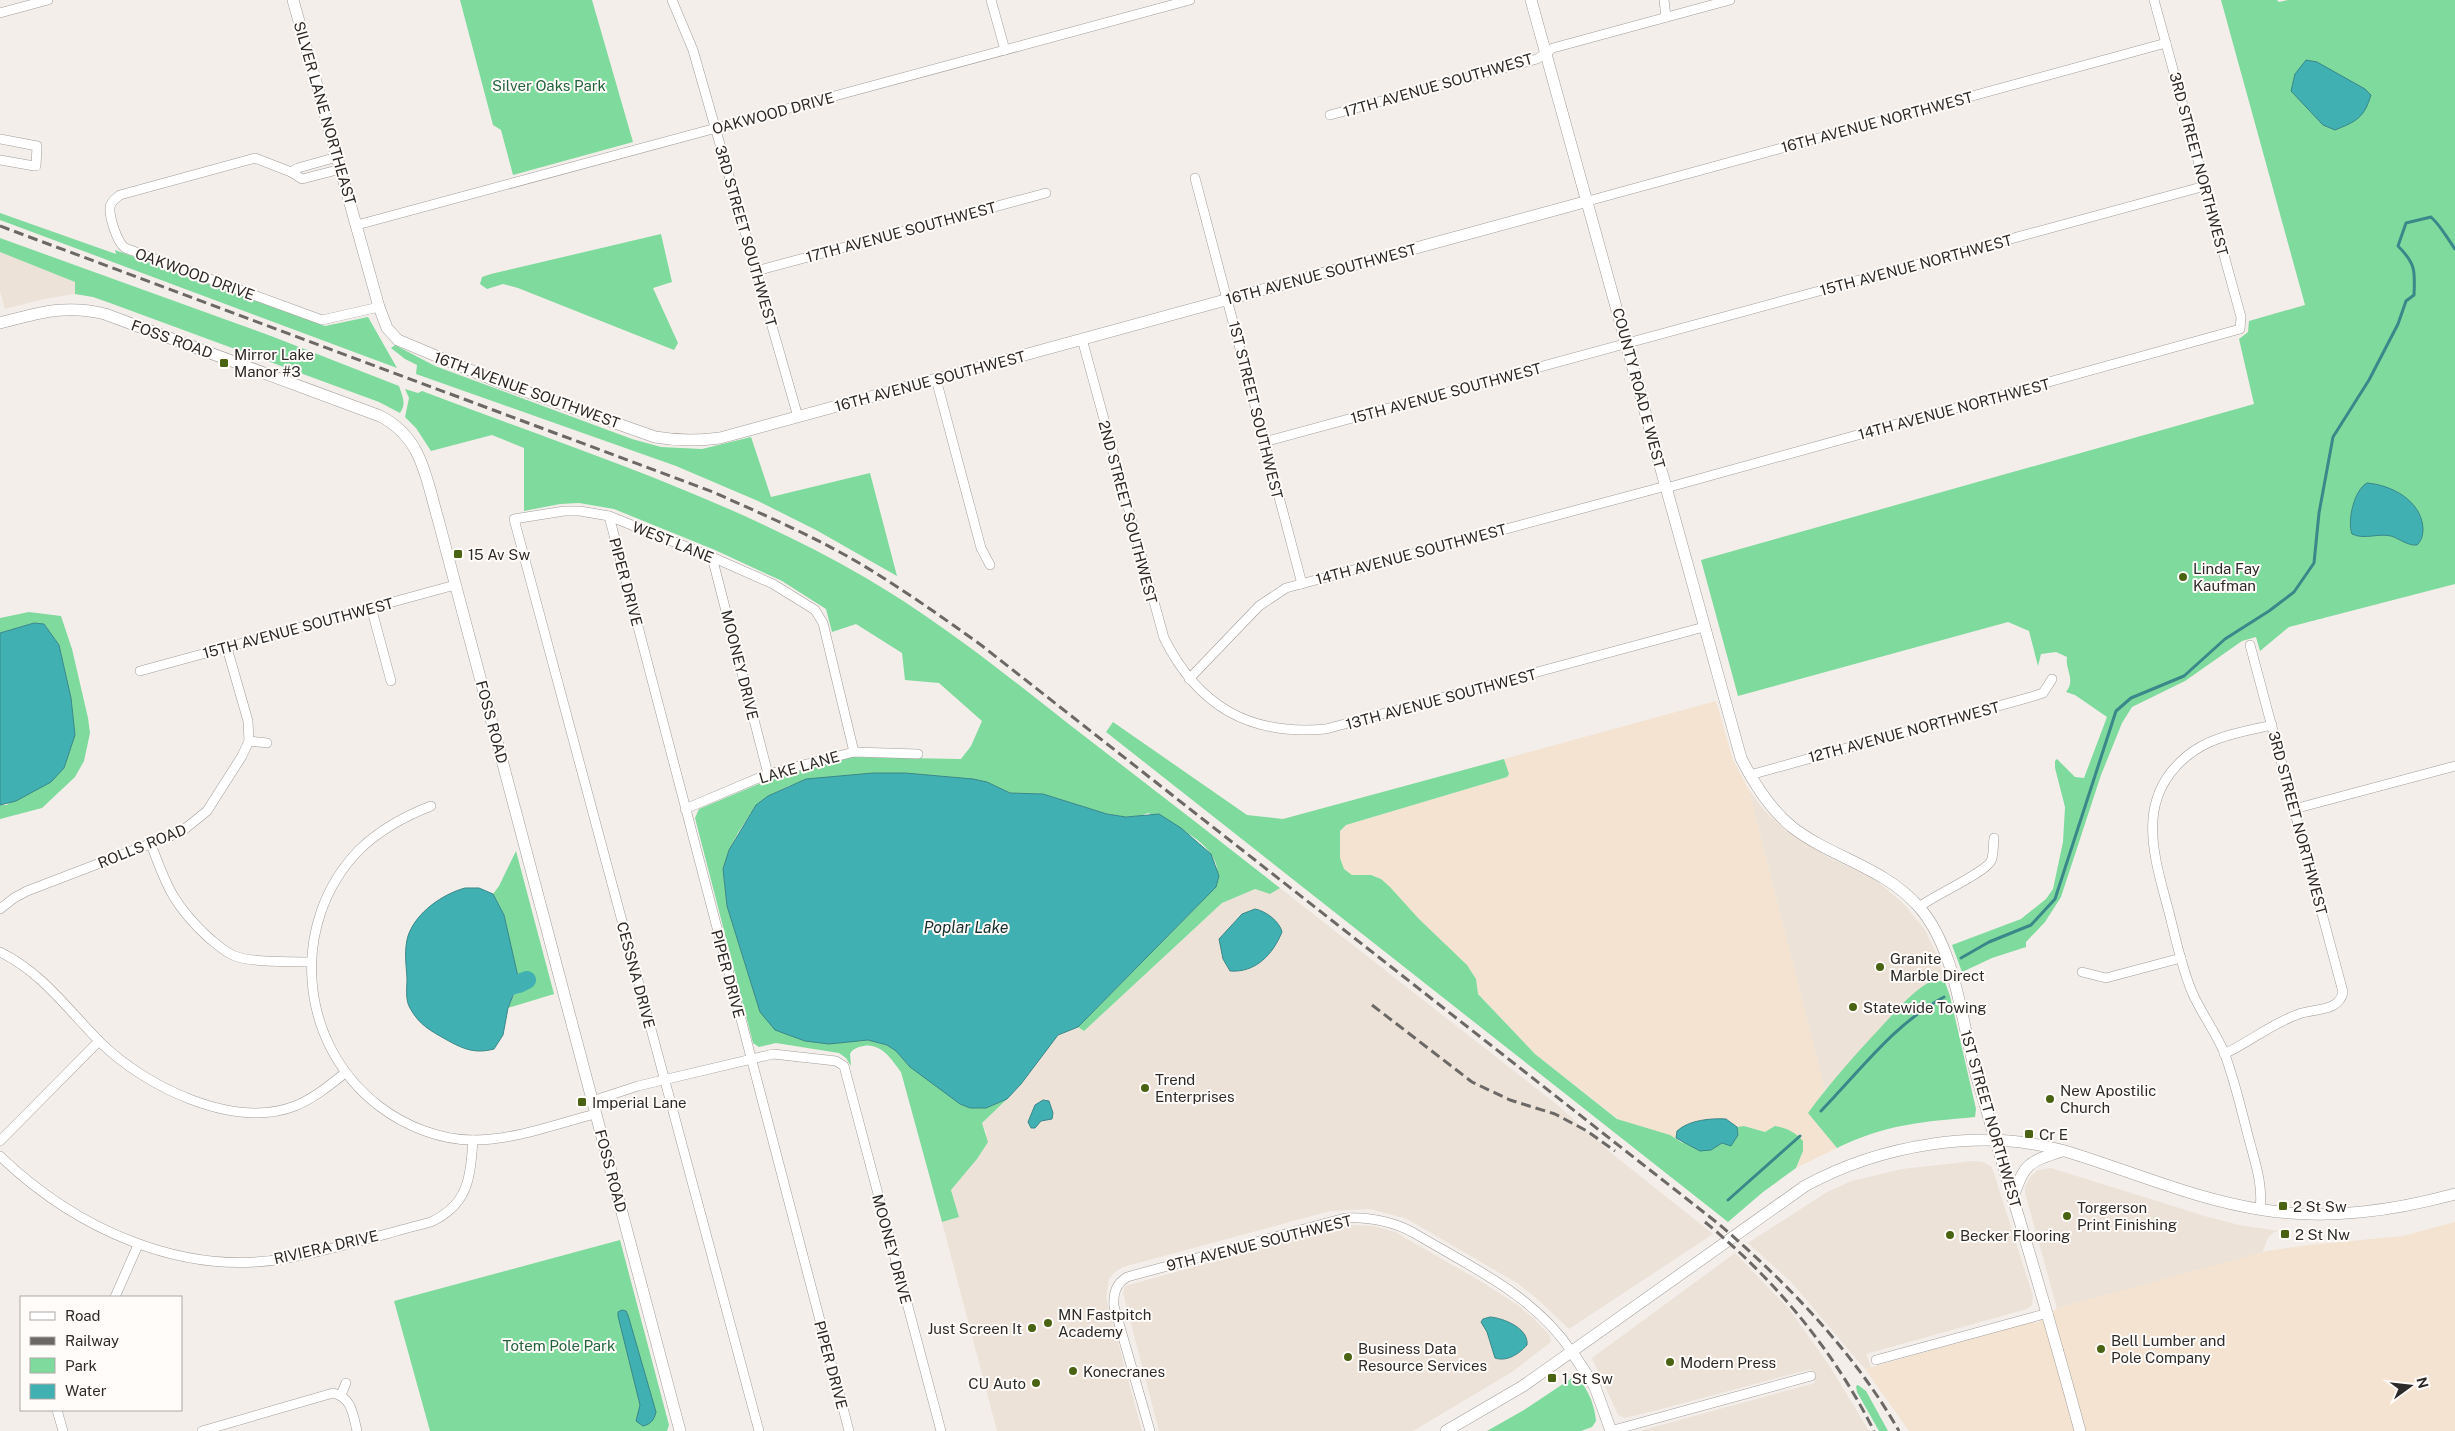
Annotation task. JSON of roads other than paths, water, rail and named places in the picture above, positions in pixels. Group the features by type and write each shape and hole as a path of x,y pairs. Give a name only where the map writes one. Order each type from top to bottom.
{"street":[{"path":"0,13 48,0"},
{"name":"SILVER LANE NORTHEAST","path":"293,0 356,225"},
{"name":"3RD STREET SOUTHWEST","path":"672,0 693,50 798,417"},
{"path":"991,0 1005,50"},
{"name":"OAKWOOD DRIVE","path":"356,225 1190,0"},
{"name":"COUNTY ROAD E WEST","path":"1531,0 1628,344 1734,738 1750,775"},
{"path":"1664,0 1666,17"},
{"name":"17TH AVENUE SOUTHWEST","path":"1330,115 1537,59 1553,48 1730,0"},
{"name":"3RD STREET NORTHWEST","path":"2154,0 2241,317 2240,329"},
{"name":"16TH AVENUE NORTHWEST","path":"1588,201 2166,43"},
{"path":"0,139 37,146 39,149 36,166 0,160"},
{"path":"291,172 298,168 337,157"},
{"name":"OAKWOOD DRIVE","path":"341,169 302,179 291,172 255,158 120,195 113,200 110,206 120,244 124,248 322,320 379,308"},
{"name":"1ST STREET SOUTHWEST","path":"1195,178 1302,584"},
{"name":"15TH AVENUE NORTHWEST","path":"1628,344 2205,186"},
{"name":"17TH AVENUE SOUTHWEST","path":"756,271 1046,193"},
{"name":"16TH AVENUE SOUTHWEST","path":"356,225 379,308 387,328 398,340 496,381 655,437 687,441 703,440 798,417 1588,201"},
{"name":"FOSS ROAD","path":"0,323 57,309 75,308 105,314 389,420 406,435 418,453 455,585 680,1431"},
{"name":"14TH AVENUE NORTHWEST","path":"1666,487 2240,329"},
{"name":"2ND STREET SOUTHWEST","path":"1082,339 1158,621 1173,657 1188,679"},
{"name":"15TH AVENUE SOUTHWEST","path":"1264,442 1628,344"},
{"path":"936,379 981,548 990,565"},
{"name":"14TH AVENUE SOUTHWEST","path":"1188,679 1259,606 1274,594 1302,584 1666,487"},
{"name":"WEST LANE","path":"514,519 564,511 580,511 609,516 712,557 773,584 814,610 820,616 854,752"},
{"name":"PIPER DRIVE","path":"609,516 849,1431"},
{"name":"CESSNA DRIVE","path":"514,519 759,1431"},
{"name":"MOONEY DRIVE","path":"712,557 768,774"},
{"name":"15TH AVENUE SOUTHWEST","path":"140,671 455,585"},
{"path":"371,607 391,681"},
{"name":"13TH AVENUE SOUTHWEST","path":"1188,679 1215,704 1251,722 1286,730 1326,729 1704,627"},
{"name":"3RD STREET NORTHWEST","path":"2224,1054 2283,1021 2300,1014 2333,1006 2341,1000 2343,986 2250,645"},
{"path":"227,648 248,721 249,741 267,743"},
{"name":"12TH AVENUE NORTHWEST","path":"1750,775 2034,696 2043,693 2052,679"},
{"path":"2260,1209 2261,1185 2224,1054 2216,1033 2192,992 2181,958 2151,840 2152,818 2161,790 2175,767 2201,746 2215,740 2272,725"},
{"name":"ROLLS ROAD","path":"0,909 26,891 182,832 200,819 242,756 249,741"},
{"name":"LAKE LANE","path":"685,809 768,774 854,752 918,754"},
{"path":"2294,809 2455,766"},
{"name":"1ST STREET NORTHWEST","path":"1750,775 1761,794 1792,826 1829,849 1874,870 1891,882 1919,907 1939,942 1948,964 1995,1140 2048,1313 2080,1431"},
{"path":"431,806 392,824 374,837 348,863 327,897 319,917 311,962 311,985 321,1027 328,1044 346,1073 369,1098 405,1123 447,1137 473,1140 527,1132 595,1114"},
{"path":"1919,907 1932,897 1986,868 1992,859 1994,838"},
{"path":"151,844 163,877 179,907 192,922 223,950 240,958 311,962"},
{"path":"0,952 51,988 118,1059 157,1085 180,1096 225,1108 264,1112 294,1106 308,1100 346,1073"},
{"path":"2082,972 2106,978 2181,958"},
{"path":"0,1140 99,1041"},
{"name":"MOONEY DRIVE","path":"750,1058 773,1054 836,1061 844,1066 941,1431"},
{"path":"592,1101 750,1058"},
{"name":"RIVIERA DRIVE","path":"0,1156 38,1190 65,1208 110,1233 138,1245 197,1258 263,1261 287,1258 431,1222 453,1208 464,1192 470,1177 473,1140"},
{"path":"1446,1431 1523,1386 1805,1186 1834,1170 1866,1158 1921,1146 1995,1140 2063,1151 2193,1193 2260,1209 2302,1214 2372,1212 2455,1194"},
{"path":"2013,1197 2026,1167 2035,1160 2063,1151"},
{"name":"9TH AVENUE SOUTHWEST","path":"1150,1431 1114,1306 1113,1295 1121,1281 1127,1277 1330,1221 1360,1217 1374,1218 1402,1226 1509,1290 1540,1313 1572,1352"},
{"path":"115,1296 138,1245"},
{"path":"1876,1360 2048,1313"},
{"path":"1572,1352 1595,1387 1611,1431 1811,1376"},
{"path":"341,1395 346,1383"},
{"path":"202,1431 329,1394 341,1395 350,1405 357,1431"},
{"path":"57,1411 63,1431"}],"water":[{"path":"2306,60 2317,62 2365,89 2371,95 2366,109 2359,118 2335,130 2323,125 2291,91 2295,74"},
{"path":"2367,483 2376,484 2395,491 2411,502 2417,509 2423,528 2422,537 2417,545 2391,536 2357,536 2352,534 2350,522 2355,499 2358,492"},
{"path":"34,623 44,624 59,645 71,698 75,735 64,768 51,782 16,801 0,805 0,633"},
{"name":"Poplar Lake","path":"873,773 905,773 973,779 987,782 1010,793 1043,794 1107,814 1126,817 1159,814 1181,828 1211,854 1219,876 1216,887 1078,1027 1058,1035 1021,1084 1007,1099 986,1108 970,1108 960,1104 910,1067 896,1051 887,1045 868,1040 829,1044 805,1041 775,1030 760,1012 727,906 723,869 729,850 756,805 768,796 806,779"},
{"path":"465,888 479,888 493,894 504,915 519,981 508,1008 503,1035 494,1049 481,1051 464,1048 453,1043 421,1023 408,1005 407,997 406,946 412,927 417,919 439,899"},
{"path":"1255,909 1264,912 1272,918 1281,928 1282,932 1274,948 1256,965 1248,969 1230,971 1223,959 1219,939 1242,914"},
{"path":"1043,1100 1049,1101 1053,1113 1052,1119 1041,1121 1035,1128 1031,1128 1028,1122 1035,1105"},
{"path":"1707,1119 1726,1119 1737,1127 1738,1135 1731,1146 1722,1143 1711,1150 1700,1151 1676,1138 1677,1131 1688,1124"},
{"path":"626,1311 628,1315 656,1412 652,1421 643,1426 636,1421 640,1405 618,1316 618,1312"},
{"path":"1490,1317 1502,1319 1520,1329 1527,1339 1527,1345 1512,1356 1504,1359 1495,1358 1487,1332 1481,1322 1483,1319"}],"waterway":[{"path":"1961,958 1989,942 2031,925 2055,899 2116,711 2131,698 2184,676 2225,639 2269,611 2294,592 2314,563 2319,513 2333,437 2369,380 2398,324 2406,301 2414,295 2413,268 2408,258 2398,246 2406,223 2431,217 2455,249"},
{"path":"496,992 527,980 519,984"},
{"path":"1821,1111 1878,1049 1909,1020 1944,997"},
{"path":"1728,1200 1800,1136"}],"railway":[{"path":"0,226 713,492 809,536 879,575 981,645 1720,1225 1795,1295 1818,1320 1862,1374 1899,1431"},
{"path":"1372,1005 1472,1082 1510,1100 1555,1114 1587,1131 1615,1151"},
{"path":"1705,1222 1755,1268 1800,1318 1840,1372 1874,1431"}],"place":[{"name":"Mirror Lake Manor #3","path":"224,363"},
{"name":"15 Av Sw","path":"458,554"},
{"name":"Linda Fay Kaufman","path":"2183,577"},
{"name":"Granite Marble Direct","path":"1880,967"},
{"name":"Statewide Towing","path":"1853,1007"},
{"name":"Trend Enterprises","path":"1145,1088"},
{"name":"New Apostilic Church","path":"2050,1099"},
{"name":"Imperial Lane","path":"582,1102"},
{"name":"Cr E","path":"2029,1134"},
{"name":"2 St Sw","path":"2283,1206"},
{"name":"Torgerson Print Finishing","path":"2067,1216"},
{"name":"2 St Nw","path":"2285,1234"},
{"name":"Becker Flooring","path":"1950,1235"},
{"name":"MN Fastpitch Academy","path":"1048,1323"},
{"name":"Just Screen It","path":"1032,1328"},
{"name":"Bell Lumber and Pole Company","path":"2101,1349"},
{"name":"Business Data Resource Services","path":"1348,1357"},
{"name":"Modern Press","path":"1670,1362"},
{"name":"Konecranes","path":"1073,1371"},
{"name":"1 St Sw","path":"1552,1378"},
{"name":"CU Auto","path":"1036,1383"}],"park label":[{"name":"Silver Oaks Park","path":"549,85"},
{"name":"Totem Pole Park","path":"559,1345"}]}
